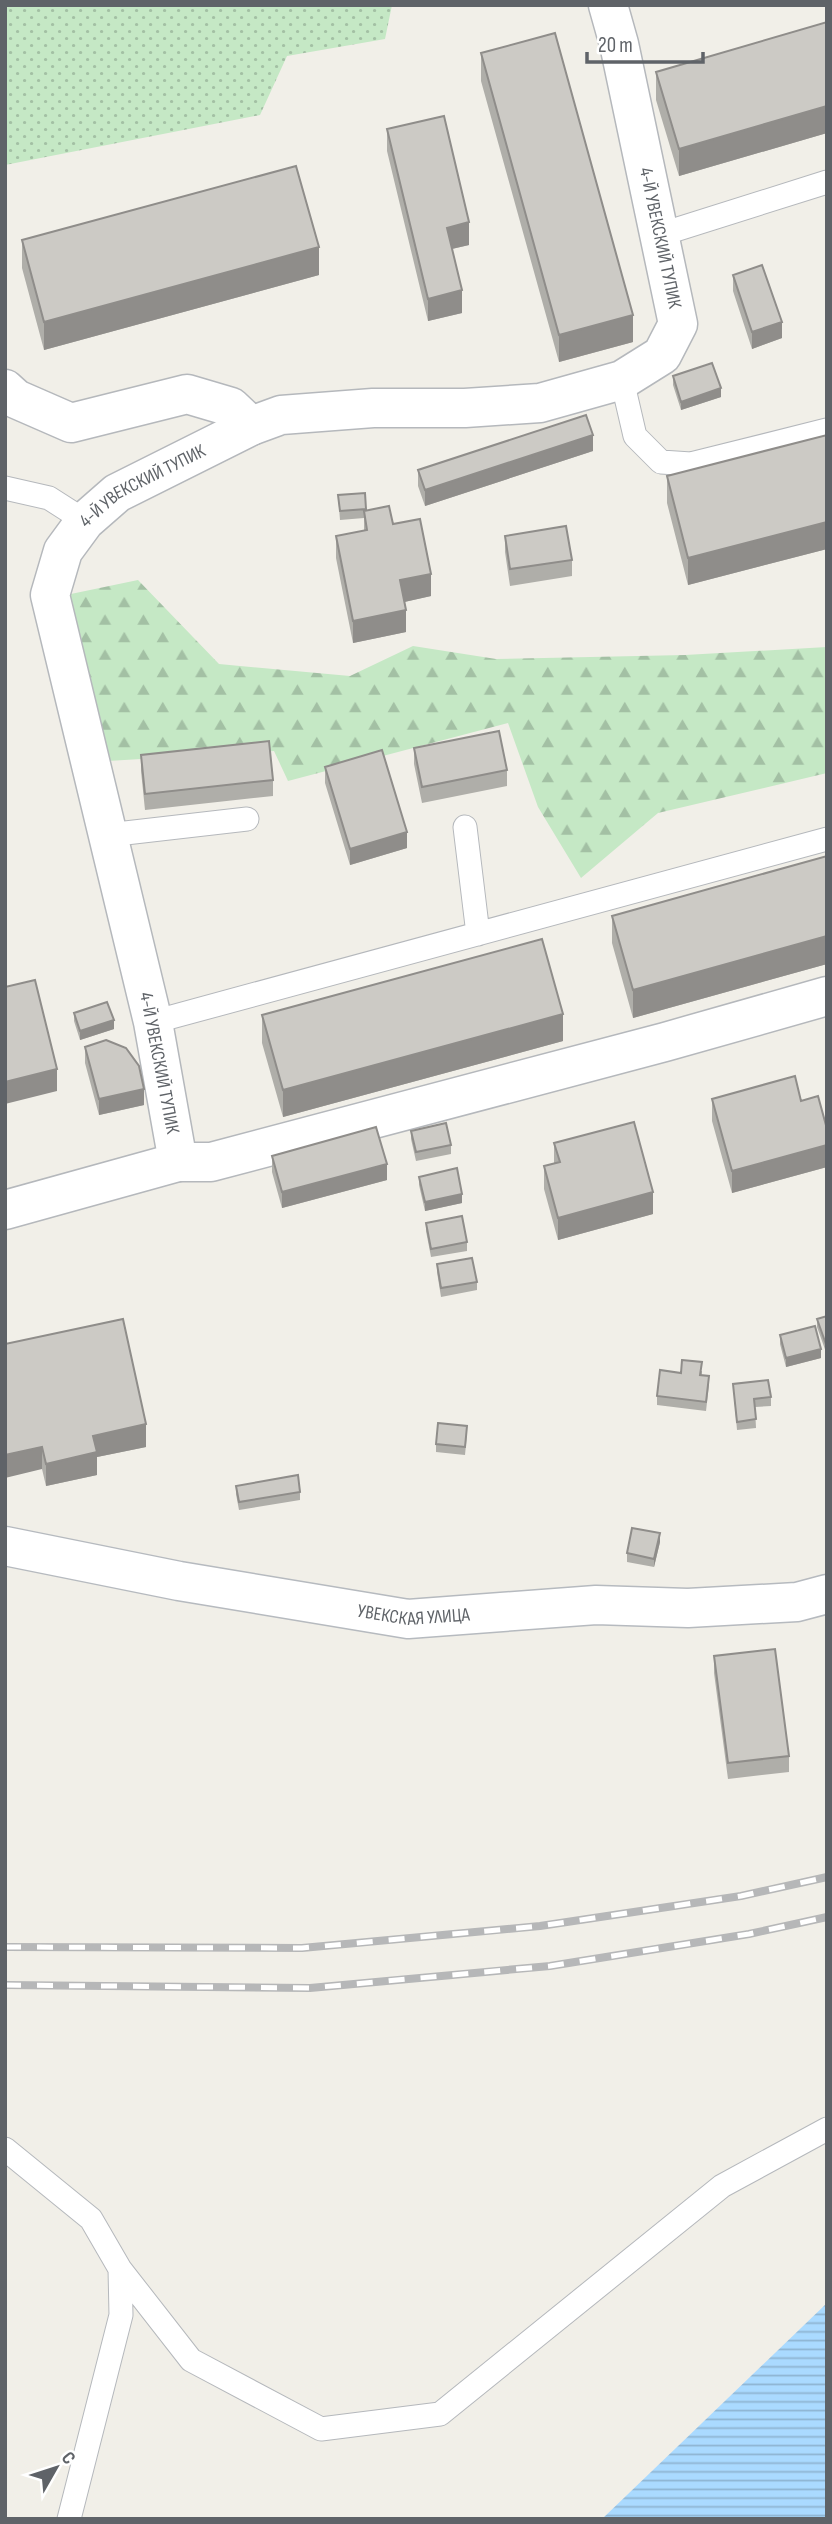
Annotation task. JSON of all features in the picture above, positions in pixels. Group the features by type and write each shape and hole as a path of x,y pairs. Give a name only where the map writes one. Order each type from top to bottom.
{"street":[{"name":"4-Й УВЕКСКИЙ ТУПИК","path":"178,1162 153,1022 50,595 64,551 85,522 117,494 251,426 281,415 373,408 465,408 540,402 622,380 662,355 678,324 619,44 608,5"},
{"path":"5,389 16,399 71,423 187,394 231,407 251,426"},
{"path":"5,1210 178,1162 211,1162 827,996"},
{"name":"УВЕКСКАЯ УЛИЦА","path":"5,1546 179,1581 408,1619 596,1605 702,1608 797,1602 827,1594"}],"lane":[{"path":"659,235 827,182"},
{"path":"622,380 635,436 661,462 691,464 827,430"},
{"path":"5,488 49,498 85,522"},
{"path":"108,835 247,819"},
{"path":"465,827 478,934"},
{"path":"153,1022 827,839"},
{"path":"5,2149 91,2220 120,2269 191,2360 321,2429 440,2414 722,2186 827,2129"},
{"path":"69,2519 121,2315 120,2269"}],"green space":[{"path":"5,5 392,5 385,39 287,56 260,115 5,165"},
{"path":"138,580 219,664 350,676 413,646 496,659 685,655 827,647 827,773 658,813 581,878 538,807 508,723 288,781 274,751 108,761 66,595"}],"water":[{"path":"827,2303 827,2519 602,2519"}],"building":[{"path":"827,22 827,106 679,149 656,72"},
{"path":"555,33 633,315 559,335 481,53"},
{"path":"444,116 469,222 447,228 462,290 428,299 387,129"},
{"path":"296,166 319,247 44,322 22,240"},
{"path":"762,265 782,322 752,332 733,275"},
{"path":"712,363 721,388 681,402 673,376"},
{"path":"586,415 593,435 425,490 418,470"},
{"path":"827,435 827,522 688,558 667,476"},
{"path":"365,493 366,509 340,511 338,495"},
{"path":"389,506 393,524 420,519 431,574 400,580 406,610 353,621 336,536 367,530 364,511"},
{"path":"566,526 572,560 510,569 505,536"},
{"path":"499,731 507,770 422,787 414,748"},
{"path":"269,741 273,780 145,794 141,755"},
{"path":"382,750 407,832 350,849 325,767"},
{"path":"827,856 827,936 633,990 612,916"},
{"path":"542,939 563,1014 283,1090 262,1015"},
{"path":"35,980 57,1069 5,1082 5,987"},
{"path":"107,1002 114,1020 80,1031 74,1013"},
{"path":"106,1040 126,1048 139,1066 144,1089 99,1099 85,1047"},
{"path":"795,1076 801,1101 818,1096 827,1129 827,1145 732,1171 712,1099"},
{"path":"634,1122 653,1192 558,1218 544,1166 560,1162 554,1143"},
{"path":"446,1123 451,1145 416,1152 411,1131"},
{"path":"376,1127 387,1164 282,1192 272,1156"},
{"path":"457,1168 462,1194 425,1202 419,1177"},
{"path":"462,1216 467,1242 431,1249 426,1223"},
{"path":"472,1258 477,1282 441,1288 437,1264"},
{"path":"827,1316 827,1347 817,1319"},
{"path":"123,1319 146,1424 93,1436 97,1452 46,1464 42,1447 5,1455 5,1344"},
{"path":"815,1326 821,1349 786,1358 780,1335"},
{"path":"682,1360 702,1362 700,1375 709,1376 706,1402 657,1396 660,1370 681,1373"},
{"path":"768,1380 771,1397 754,1399 756,1419 737,1422 733,1384"},
{"path":"438,1423 467,1426 465,1447 436,1444"},
{"path":"298,1475 300,1492 239,1502 236,1486"},
{"path":"632,1528 660,1533 654,1559 627,1553"},
{"path":"775,1649 789,1756 728,1763 714,1656"}],"railway":[{"path":"5,1947 302,1948 540,1926 741,1896 827,1877"},
{"path":"5,1985 310,1988 550,1966 749,1934 827,1917"}]}
